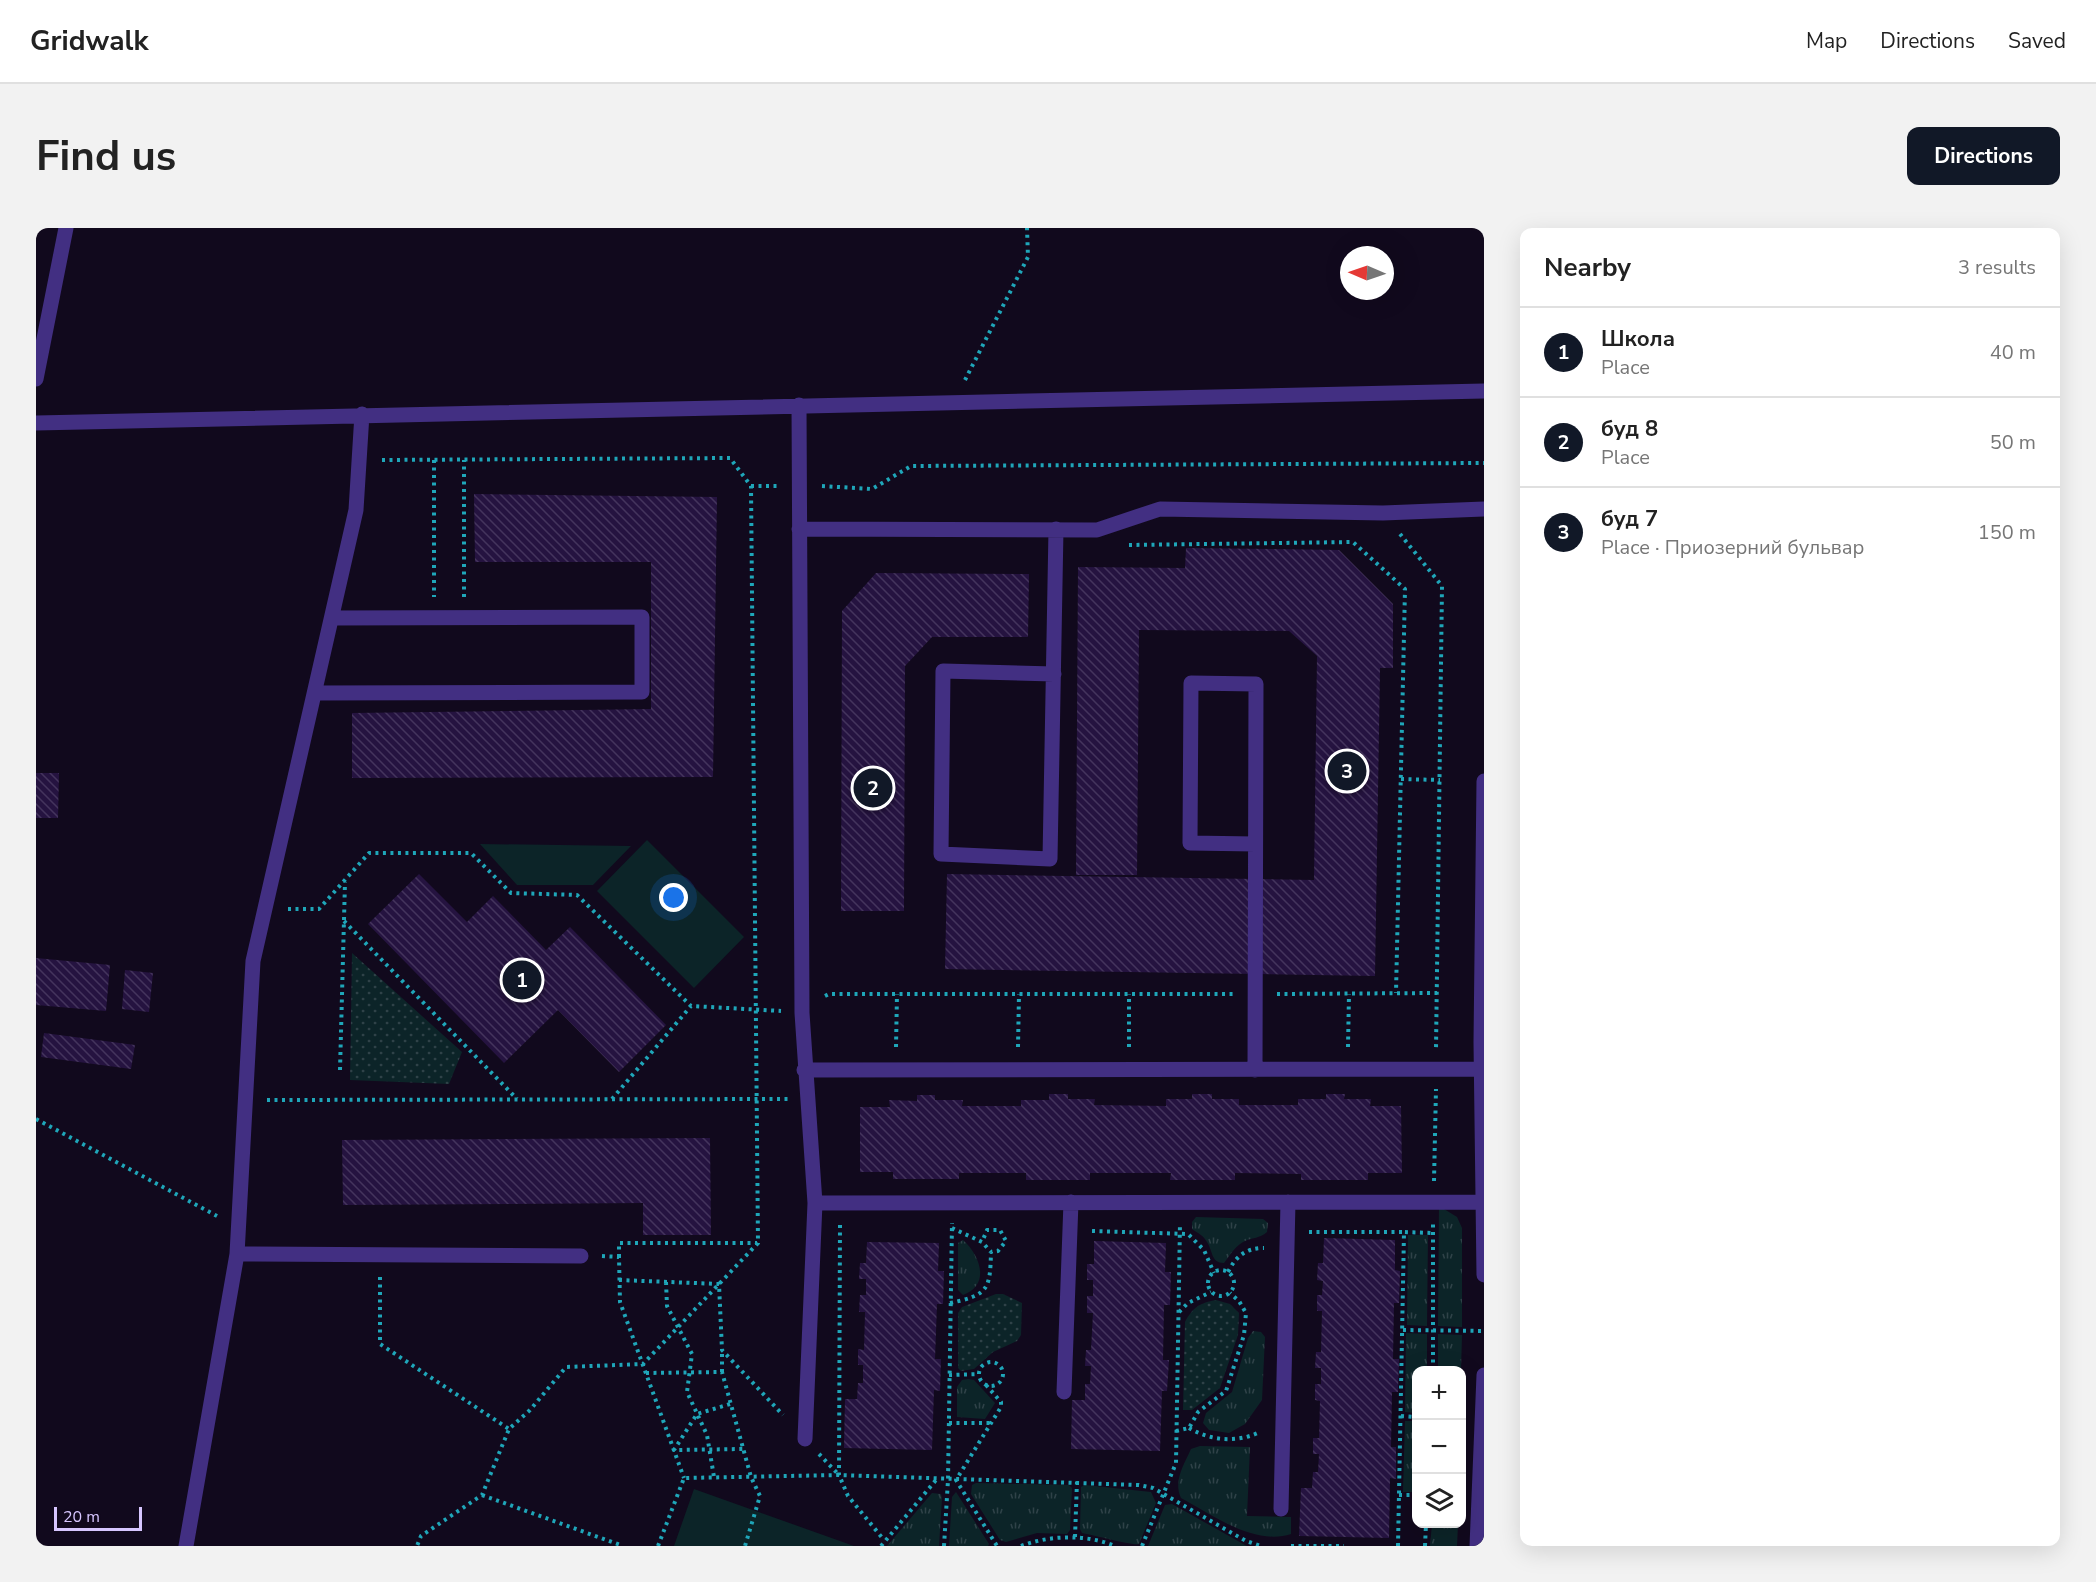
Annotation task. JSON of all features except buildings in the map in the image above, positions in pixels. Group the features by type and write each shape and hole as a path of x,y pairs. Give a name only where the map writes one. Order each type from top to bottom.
{"street":[{"path":"36,379 41,325 66,228"},
{"path":"36,423 362,414 1484,392"},
{"path":"799,405 802,1013 804,1070 815,1203 805,1439"},
{"path":"186,1546 237,1254 253,961 356,510 362,414"},
{"path":"800,529 1097,530 1160,509 1383,513 1484,509"},
{"path":"1054,674 943,671 941,854 1050,858 1054,674 1056,529"},
{"path":"316,693 642,692 642,617 333,618"},
{"path":"1255,844 1190,843 1191,683 1256,684 1255,1070"},
{"path":"1484,782 1481,1069 1484,1275"},
{"path":"804,1070 1481,1069"},
{"path":"1281,1509 1288,1202"},
{"path":"815,1203 1483,1202"},
{"path":"1064,1392 1071,1203"},
{"path":"237,1254 581,1256"},
{"path":"1477,1546 1484,1375"}],"path":[{"path":"954,402 1028,257 1027,228"},
{"path":"359,460 730,458 751,486 758,1244 643,1364 566,1367 530,1410 509,1429 482,1495 421,1536 417,1546"},
{"path":"434,460 434,618"},
{"path":"464,460 464,604"},
{"path":"751,486 872,489 911,466 1484,463"},
{"path":"1383,513 1442,586 1433,1366"},
{"path":"1117,545 1353,542 1405,589 1396,993"},
{"path":"1401,779 1440,780"},
{"path":"266,909 319,909 369,853 471,854 511,893 577,894 691,1006 802,1013 829,994 1437,993"},
{"path":"340,1070 345,880"},
{"path":"344,921 518,1099"},
{"path":"895,1070 897,994"},
{"path":"1017,1070 1019,994"},
{"path":"1129,994 1129,1070"},
{"path":"1348,1070 1350,994"},
{"path":"612,1099 691,1006"},
{"path":"1424,1090 1436,1090"},
{"path":"245,1100 807,1099"},
{"path":"36,1119 238,1228"},
{"path":"839,1475 840,1203"},
{"path":"944,1546 948,1480 952,1203"},
{"path":"1142,1546 1176,1463 1180,1203"},
{"path":"950,1303 980,1294 990,1282 991,1252 982,1242 952,1228"},
{"path":"982,1242 987,1230 1000,1230 1006,1241 998,1251 991,1252"},
{"path":"1070,1231 1188,1234 1197,1241 1214,1273"},
{"path":"1398,1546 1404,1233"},
{"path":"1227,1272 1234,1260 1244,1251 1274,1248 1287,1236 1433,1233"},
{"path":"658,1546 684,1478 620,1302 619,1243 758,1244"},
{"path":"380,1255 380,1344 509,1429"},
{"path":"581,1256 619,1257"},
{"path":"1227,1272 1233,1277 1234,1286 1230,1293 1217,1296 1211,1292 1208,1285 1214,1273 1227,1272"},
{"path":"620,1280 719,1284"},
{"path":"666,1282 666,1306 692,1354 687,1392 706,1435 714,1477"},
{"path":"719,1284 722,1372 751,1477 760,1496 745,1546"},
{"path":"1179,1313 1188,1303 1211,1292"},
{"path":"1189,1428 1198,1412 1226,1391 1240,1346 1246,1313 1230,1293"},
{"path":"1402,1330 1484,1331"},
{"path":"722,1350 839,1475 848,1496 884,1540"},
{"path":"979,1374 986,1362 993,1361 1000,1364 1004,1377 993,1386 986,1385"},
{"path":"646,1373 722,1372"},
{"path":"950,1375 979,1374"},
{"path":"956,1480 991,1423 1001,1402 979,1374"},
{"path":"674,1450 697,1414 730,1404"},
{"path":"1401,1416 1412,1417"},
{"path":"949,1422 991,1423"},
{"path":"1176,1431 1189,1428 1203,1436 1230,1440 1250,1437 1283,1422"},
{"path":"674,1450 743,1449"},
{"path":"684,1478 839,1475 937,1480 1077,1481 1139,1485 1163,1494 1246,1541 1261,1546"},
{"path":"881,1546 937,1480"},
{"path":"956,1480 997,1546"},
{"path":"1075,1537 1077,1481"},
{"path":"482,1495 623,1546"},
{"path":"1399,1495 1412,1495"},
{"path":"1425,1546 1426,1528"},
{"path":"1021,1546 1038,1539 1075,1537 1104,1541 1115,1546"},
{"path":"1291,1546 1344,1546"}],"green space":[{"path":"647,840 744,937 694,988 597,891"},
{"path":"480,844 631,846 593,885 517,885"},
{"path":"352,953 462,1052 449,1084 350,1080"},
{"path":"1439,1206 1457,1217 1462,1228 1462,1327 1438,1326"},
{"path":"1196,1217 1263,1219 1268,1223 1267,1232 1242,1243 1224,1263 1214,1259 1204,1238 1192,1229 1192,1222"},
{"path":"1408,1235 1428,1235 1427,1326 1407,1325"},
{"path":"963,1240 978,1261 980,1277 972,1290 963,1295 958,1290 958,1243"},
{"path":"996,1294 1003,1294 1022,1303 1021,1335 1017,1341 993,1352 974,1369 961,1371 958,1368 958,1313 962,1307"},
{"path":"1216,1300 1230,1304 1239,1313 1238,1335 1220,1388 1192,1410 1183,1410 1185,1322 1198,1307"},
{"path":"1253,1331 1261,1332 1265,1337 1262,1400 1245,1424 1229,1433 1209,1430 1203,1423 1206,1413 1232,1392 1248,1338"},
{"path":"1406,1333 1427,1334 1427,1366 1412,1366 1412,1413 1405,1412"},
{"path":"1438,1334 1462,1335 1461,1366 1438,1366"},
{"path":"962,1380 974,1380 995,1403 985,1419 957,1417 957,1387"},
{"path":"1405,1421 1412,1421 1412,1492 1403,1492"},
{"path":"1200,1446 1250,1447 1247,1516 1291,1517 1291,1534 1277,1537 1248,1532 1220,1520 1181,1498 1178,1485 1180,1473 1191,1449"},
{"path":"976,1483 1069,1485 1072,1488 1070,1530 1067,1534 1037,1533 1006,1542 1000,1540 971,1494 972,1485"},
{"path":"1085,1485 1151,1492 1156,1503 1139,1544 1082,1533 1080,1529 1081,1487"},
{"path":"694,1489 854,1546 674,1546"},
{"path":"956,1492 989,1544 988,1546 949,1546 952,1497"},
{"path":"932,1493 941,1494 942,1498 939,1546 887,1546"},
{"path":"1172,1504 1247,1546 1148,1546 1165,1505"},
{"path":"1432,1528 1458,1528 1457,1546 1430,1546"}],"place":[{"name":"буд 7","path":"1347,771"},
{"name":"буд 8","path":"873,788"},
{"name":"Школа","path":"522,980"}]}
